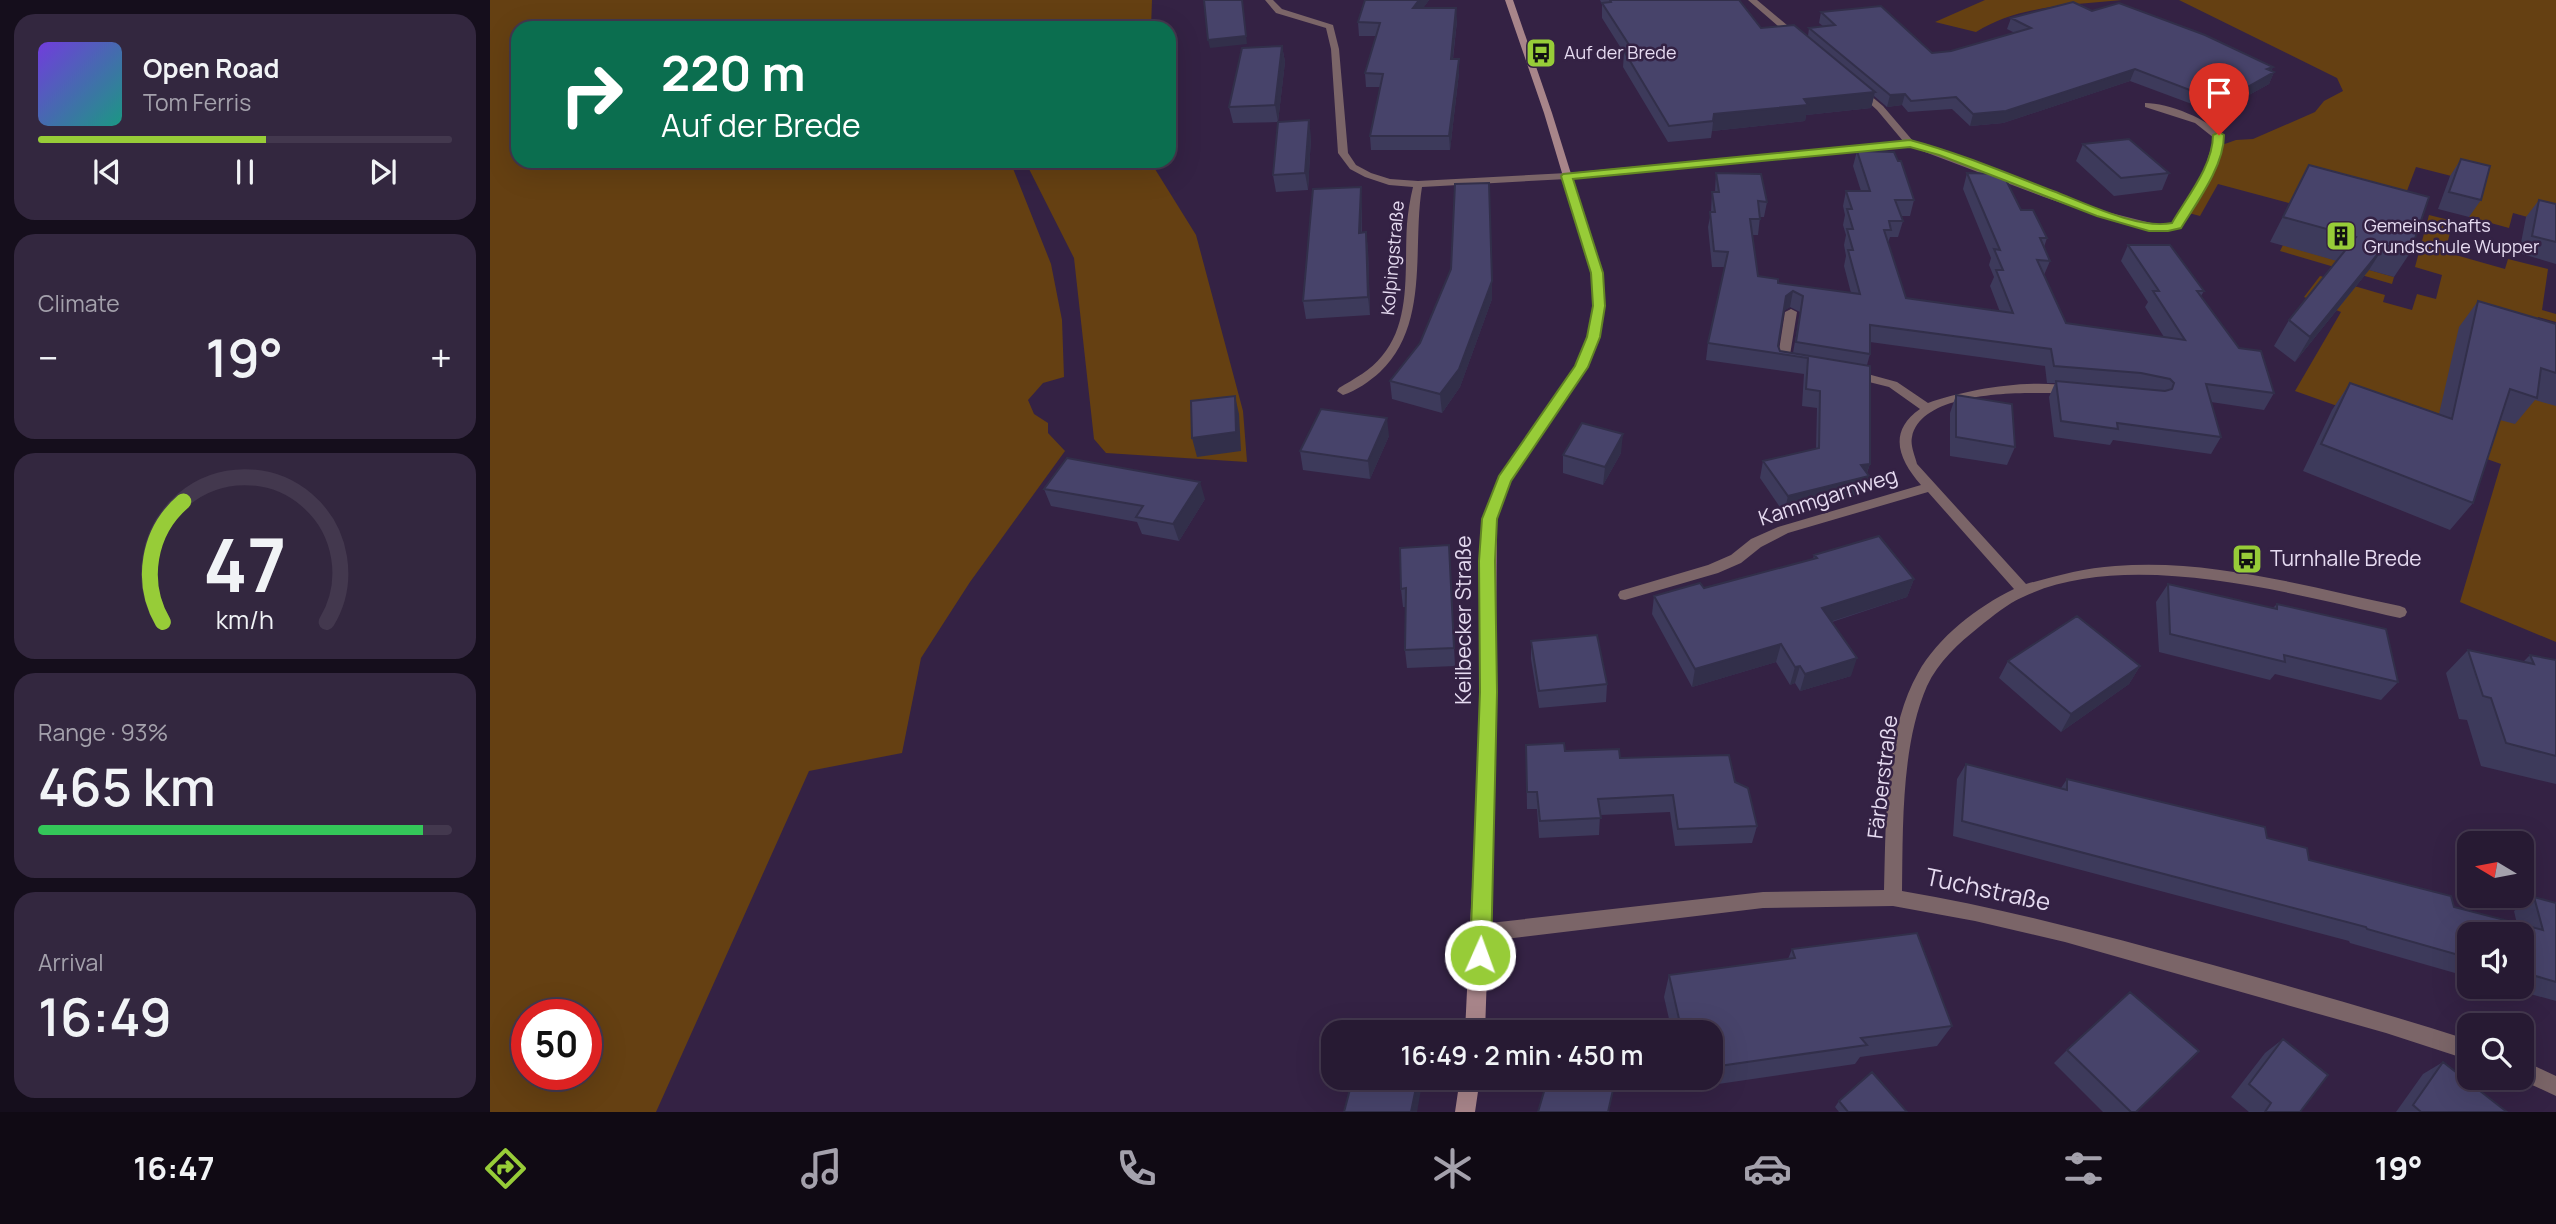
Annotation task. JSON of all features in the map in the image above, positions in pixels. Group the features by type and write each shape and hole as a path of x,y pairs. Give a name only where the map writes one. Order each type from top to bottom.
{"main road":[{"name":"Keilbecker Straße","path":"1476,1020 1489,692 1487,567 1490,519 1504,480 1581,367 1594,337 1599,306 1597,273 1540,87 1509,0"},
{"path":"1465,1112 1468,1090"}],"street":[{"name":"Kolpingstraße","path":"1269,0 1279,11 1326,24 1332,31 1341,133 1347,160 1353,167 1376,178 1418,184 1567,176"},
{"path":"1752,0 1806,45"},
{"path":"1854,85 1880,108 1910,143"},
{"path":"1567,176 1910,143 2101,214 2149,227 2168,228 2177,226 2185,212 2214,158 2219,138 2216,131 2206,125 2148,104"},
{"name":"Kolpingstraße","path":"1343,391 1365,381 1386,362 1403,334 1410,307 1412,219 1418,184"},
{"path":"1791,312 1783,363 1796,365"},
{"path":"1837,371 1892,383 1904,389 1926,408 1972,394 2003,390 2086,392"},
{"name":"Kammgarnweg","path":"1926,408 1908,426 1905,447 1912,465 2023,590"},
{"name":"Kammgarnweg","path":"1625,595 1713,569 1736,559 1756,543 1783,530 1930,487"},
{"name":"Färberstraße","path":"1893,898 1900,781 1904,747 1917,690 1934,659 1960,634 2023,590 2100,572 2136,569 2178,571 2274,586 2400,612"},
{"name":"Tuchstraße","path":"1481,933 1763,900 1893,898 1975,912 2065,933 2385,1023 2457,1046"},
{"path":"2534,1076 2556,1086"}],"shaded area":[{"path":"490,0 1152,0 1151,21 511,21 511,168 1013,168 1051,264 1062,320 1064,377 1043,383 1028,400 1034,414 1048,423 1048,433 1065,451 970,582 921,658 902,753 809,771 656,1112 490,1112"},
{"path":"1985,0 2122,0 2028,11 2010,16 1976,32 1935,22"},
{"path":"2179,0 2556,0 2556,225 2513,213 2509,228 2469,217 2479,183 2416,167 2397,217 2289,203 2218,184 2200,216 2185,212 2219,146 2236,140 2253,139 2315,112 2324,101 2343,91 2337,78"},
{"path":"1029,168 1154,168 1196,235 1243,411 1247,462 1106,453 1094,439 1074,258"},
{"path":"2429,215 2453,221 2445,252 2505,269 2508,259 2548,269 2542,310 2556,314 2556,322 2538,317 2535,341 2523,374 2556,385 2556,642 2460,602 2501,464 2295,391 2341,312 2304,297 2320,276 2385,295 2383,302 2412,310 2417,294 2436,299 2442,275 2415,267"},
{"path":"2283,245 2394,277 2392,284 2280,251"}],"building":[{"path":"1204,0 1242,0 1246,36 1208,40"},
{"path":"1365,0 1419,0 1413,8 1456,8 1451,59 1459,59 1449,136 1370,136 1383,74 1365,73 1380,23 1358,22"},
{"path":"1610,0 1739,0 1761,28 1794,25 1875,92 1804,99 1808,105 1714,114 1713,121 1669,126 1624,51 1633,51 1602,3 1611,2"},
{"path":"2073,2 2092,11 2119,3 2205,35 2273,67 2267,69 2274,72 2221,102 2135,69 2006,111 1973,114 1956,97 1911,101 1905,94 1890,95 1809,28 1835,25 1821,12 1881,6 1932,53 1951,51 2031,28 2011,18"},
{"path":"1282,46 1275,105 1229,107 1242,48"},
{"path":"1309,120 1305,173 1273,175 1278,122"},
{"path":"2129,139 2169,173 2121,178 2083,144"},
{"path":"1857,151 1894,152 1898,161 1901,161 1914,200 1895,200 1903,221 1889,221 1891,230 1884,230 1906,298 2013,313 1996,270 2003,270 1994,249 2000,250 1967,173 2003,174 2021,210 2033,210 2047,238 2040,238 2050,261 2037,260 2066,323 2185,340 2153,291 2159,291 2128,245 2170,245 2204,291 2197,291 2239,348 2261,351 2274,393 2206,384 2221,437 2117,423 2118,429 2061,421 2056,381 2165,391 2172,389 2174,383 2170,379 2141,373 2054,366 2051,349 1870,325 1870,354 1796,342 1803,296 1793,291 1786,296 1778,346 1780,351 1870,366 1870,464 1861,465 1869,476 1788,496 1763,461 1819,448 1820,391 1806,389 1808,358 1708,343 1728,252 1714,251 1710,212 1715,212 1712,192 1719,192 1716,173 1761,174 1767,202 1758,201 1760,219 1750,219 1758,276 1778,279 1778,283 1860,294 1848,250 1853,250 1847,229 1853,229 1847,209 1852,209 1846,191 1870,191"},
{"path":"2461,159 2490,166 2481,200 2449,192"},
{"path":"2309,165 2429,197 2410,253 2385,245 2310,337 2289,320 2356,237 2283,217"},
{"path":"1489,183 1492,281 1459,369 1440,394 1390,381 1420,343 1451,269 1455,184"},
{"path":"1361,187 1359,233 1366,232 1368,297 1303,301 1313,189"},
{"path":"2539,200 2556,204 2556,242 2532,236"},
{"path":"2478,301 2556,324 2556,373 2541,368 2537,398 2510,389 2473,503 2321,444 2350,383 2452,419"},
{"path":"1956,395 2012,404 2015,447 1956,437"},
{"path":"1235,396 1236,432 1192,438 1191,401"},
{"path":"1321,409 1387,418 1368,461 1300,451"},
{"path":"1582,423 1623,434 1605,467 1563,455"},
{"path":"1067,458 1200,482 1173,524 1136,517 1143,506 1044,489"},
{"path":"1879,536 1914,579 1822,608 1857,658 1805,674 1800,666 1795,667 1781,644 1695,669 1654,596 1700,583 1704,588 1817,558 1814,555"},
{"path":"1449,545 1454,648 1405,650 1406,588 1401,589 1400,548"},
{"path":"2168,584 2277,609 2277,604 2386,629 2398,682 2284,655 2285,662 2170,634"},
{"path":"2077,616 2140,666 2071,714 2008,661"},
{"path":"1597,635 1607,684 1539,691 1531,641"},
{"path":"2468,650 2534,664 2530,655 2556,660 2556,756 2506,743 2491,698 2483,696"},
{"path":"1564,743 1565,751 1619,749 1620,758 1729,755 1735,782 1748,788 1757,826 1678,829 1673,795 1598,799 1601,818 1540,821 1537,792 1527,792 1526,745"},
{"path":"1966,764 2067,790 2067,779 2265,827 2267,838 2307,848 2309,860 2451,896 2454,907 2512,922 2457,922 2457,955 2366,927 1962,821"},
{"path":"2534,897 2556,903 2556,982 2534,976 2534,928 2543,930"},
{"path":"1917,933 1952,1026 1861,1038 1867,1045 1723,1065 1723,1020 1679,1020 1669,975 1795,958 1792,949"},
{"path":"2130,992 2199,1051 2136,1112 2131,1112 2067,1050"},
{"path":"2283,1039 2328,1075 2300,1112 2265,1112 2271,1103 2249,1084"},
{"path":"2443,1062 2457,1073 2457,1090 2479,1090 2507,1112 2421,1112 2413,1105"},
{"path":"1872,1072 1907,1112 1848,1112 1839,1101"},
{"path":"1350,1090 1416,1090 1411,1112 1344,1112"},
{"path":"1544,1090 1613,1090 1608,1112 1538,1112"}],"place":[{"name":"Auf der Brede","path":"1541,53"},
{"name":"Gemeinschafts Grundschule Wupper","path":"2341,236"},
{"name":"Turnhalle Brede","path":"2247,559"}],"route":[{"path":"1480,955 1489,692 1487,542 1490,519 1504,480 1581,367 1594,337 1599,306 1597,273 1567,176 1910,143 2101,214 2149,227 2168,228 2177,226 2206,175 2219,146 2219,135"}]}
